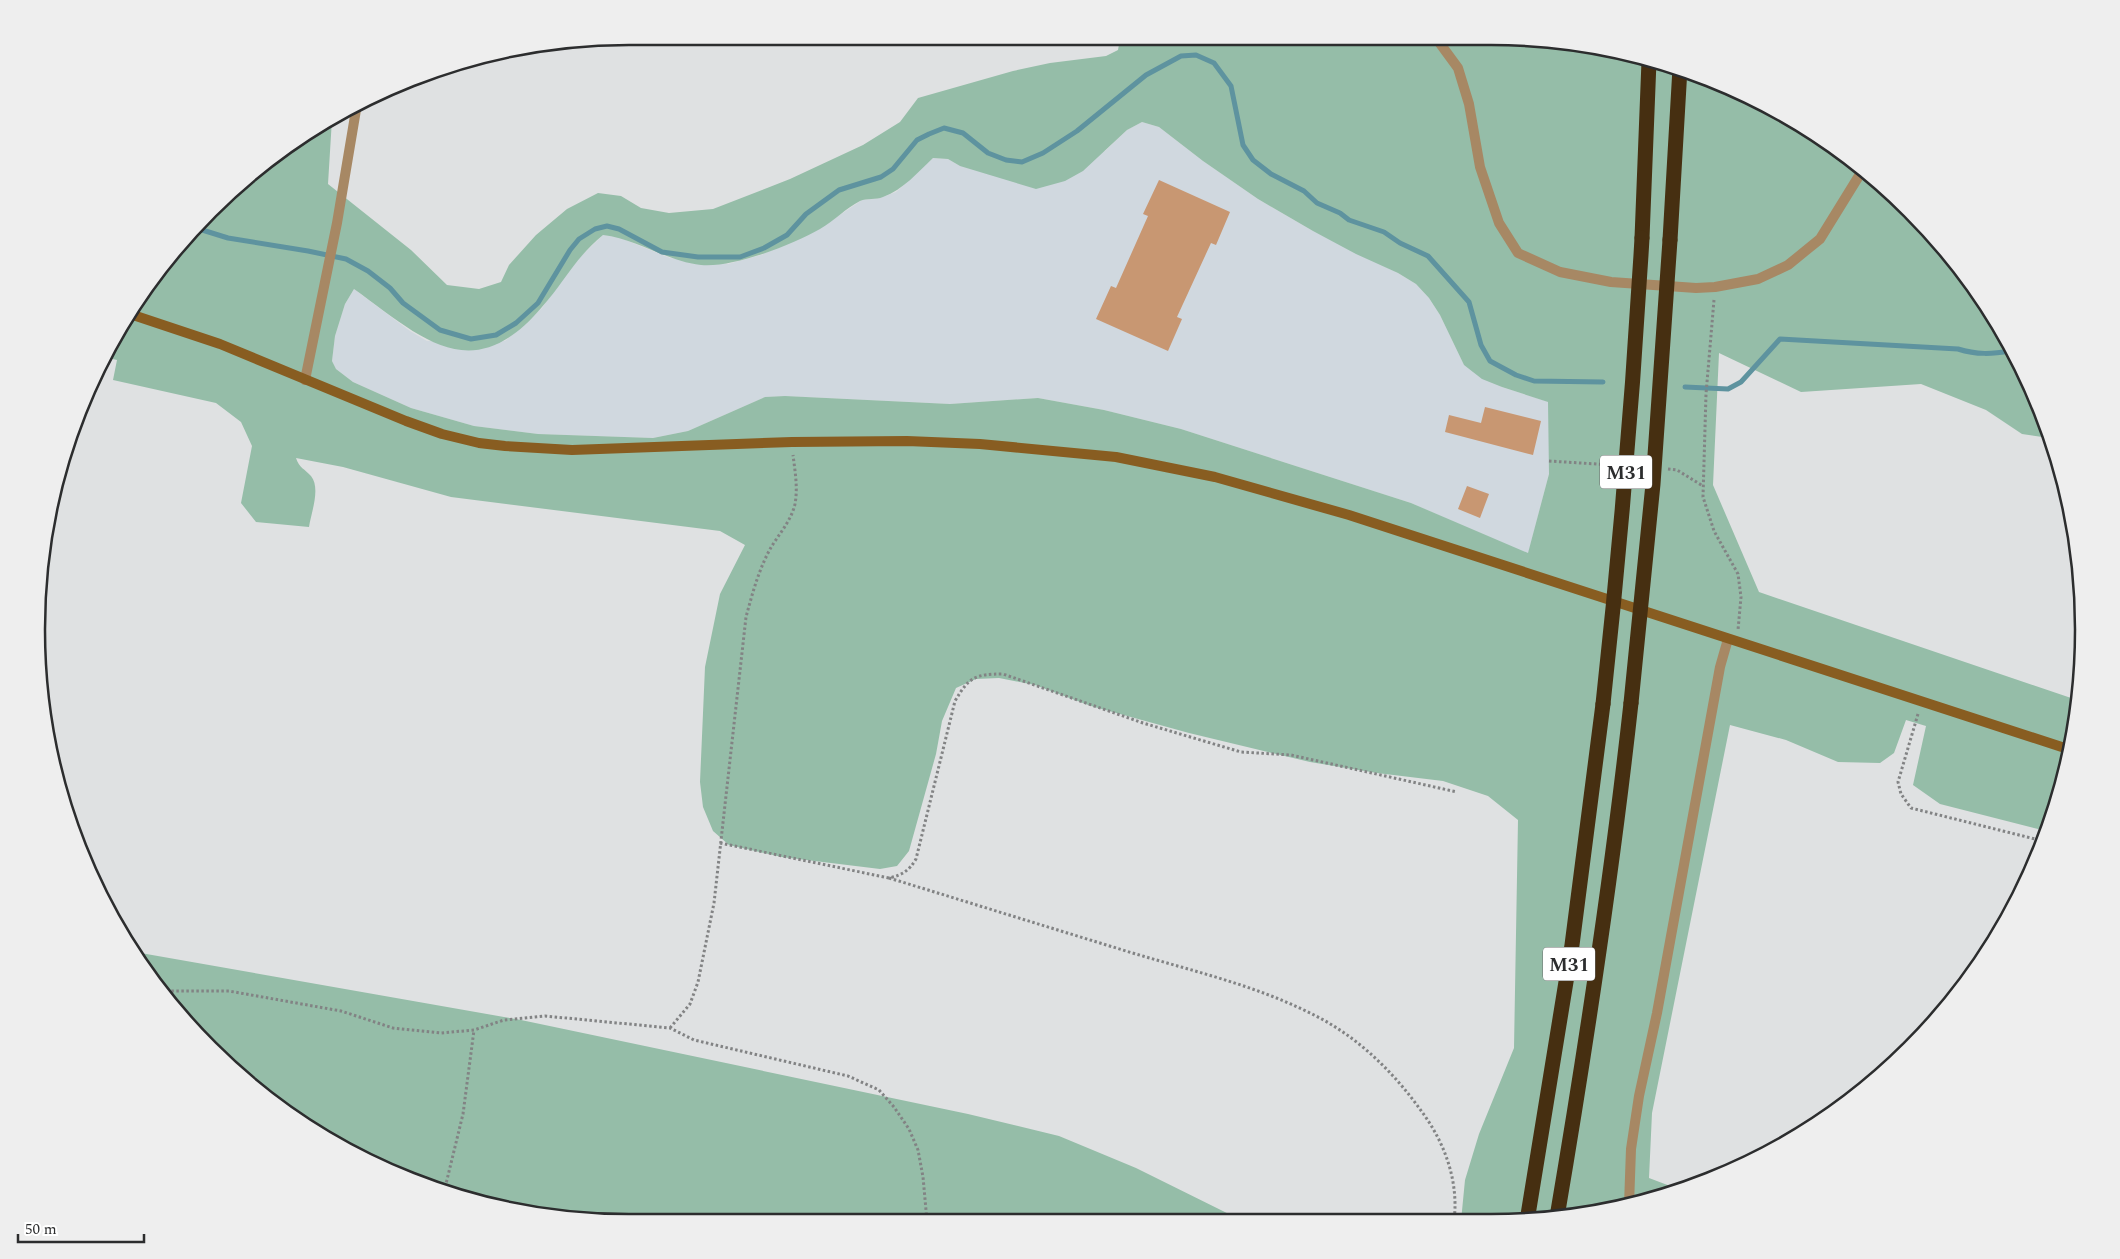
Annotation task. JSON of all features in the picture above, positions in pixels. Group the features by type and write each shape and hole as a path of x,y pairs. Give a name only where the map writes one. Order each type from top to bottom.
{"highway":[{"name":"M31","path":"1528,1213 1572,945 1615,594 1630,422 1642,238 1649,67"},
{"name":"M31","path":"1558,1210 1587,1040 1610,882 1631,703 1652,494 1680,77"}],"main road":[{"path":"137,316 220,344 442,434 505,446 572,450 792,442 907,441 990,445 1116,457 1215,477 1349,515 2063,747"}],"street":[{"path":"1441,45 1458,68 1470,104 1480,167 1499,223 1518,253 1560,272 1611,282 1696,288 1715,287 1758,279 1788,265 1820,239 1858,176"},
{"path":"305,380 326,284 354,114"},
{"path":"1629,1197 1631,1149 1639,1096 1657,1013 1720,667 1732,641"}],"path":[{"path":"1715,287 1706,394 1703,497 1714,531 1738,574 1741,604 1732,641"},
{"path":"670,1028 690,1004 698,982 714,903 746,617 757,579 769,551 795,505 796,482 792,442"},
{"path":"889,878 900,876 910,869 916,859 955,701 965,684 982,674 1003,674 1143,723 1241,752 1291,755 1457,792"},
{"path":"1922,702 1898,782 1901,794 1911,808 2036,840"},
{"path":"720,843 889,878 1245,986 1311,1013 1361,1045 1374,1057 1401,1083 1432,1126 1452,1172 1456,1206 1455,1214"},
{"path":"171,991 229,991 341,1011 393,1028 441,1033 474,1030 504,1020 545,1016 670,1028 694,1040 848,1076 879,1090 894,1107 909,1129 918,1150 926,1214"},
{"path":"446,1184 463,1114 474,1030"}],"shaded area":[{"path":"1142,122 1159,127 1203,161 1258,199 1313,231 1398,273 1416,284 1429,298 1440,315 1464,365 1502,387 1549,402 1549,474 1528,554 1411,503 1181,429 1104,410 1038,398 950,404 785,396 765,397 688,431 653,438 538,434 474,426 411,408 353,382 336,369 332,361 335,336 345,304 354,289 410,331 427,341 505,341 542,308 574,263 603,235 618,237 670,258 728,264 761,255 819,229 862,200 880,198 896,192 933,158 948,159 960,166 1105,151 1127,130"}],"green space":[{"path":"1119,45 1529,46 1605,56 1678,76 1714,89 1783,123 1846,166 1876,190 1930,244 1954,274 1997,337 2015,371 2042,437 2022,434 1986,410 1921,384 1801,392 1719,353 1713,485 1759,592 2071,698 2064,744 2055,781 2040,829 1940,804 1913,785 1926,726 1906,720 1894,753 1880,763 1838,762 1786,740 1730,725 1652,1113 1649,1178 1669,1186 1605,1203 1567,1209 1529,1213 1462,1214 1465,1180 1479,1134 1514,1048 1518,820 1488,796 1443,781 1310,762 1189,733 1091,706 1035,685 999,678 976,679 956,688 942,721 936,754 909,851 897,866 880,869 782,857 729,845 713,831 703,807 700,782 705,667 720,594 745,545 720,531 451,497 343,467 296,458 300,466 314,481 315,494 309,527 256,522 241,503 252,446 241,422 216,403 113,380 117,360 111,359 123,337 166,274 190,244 244,190 274,166 332,127 328,184 411,250 447,285 479,289 501,282 509,265 536,235 567,209 598,193 621,196 641,208 669,213 713,209 790,179 863,145 900,122 918,98 1013,71 1050,63 1106,56 1118,50","holes":["1142,122 1159,127 1203,161 1258,199 1313,231 1356,254 1398,273 1416,284 1429,298 1440,315 1464,365 1482,379 1548,402 1549,474 1528,553 1411,503 1181,429 1104,410 1038,398 950,404 785,396 765,397 688,431 653,438 538,434 474,426 411,408 353,382 336,369 332,361 335,336 345,304 354,289 424,338 447,347 469,350 493,346 517,332 542,307 577,261 603,235 616,237 688,263 701,265 729,263 762,254 794,242 820,229 860,201 891,194 910,180 933,158 948,159 960,166 1036,189 1065,181 1083,171 1127,130"]},
{"path":"144,954 521,1020 968,1114 1059,1136 1136,1168 1229,1214 630,1214 591,1213 515,1203 478,1194 406,1170 337,1136 305,1115 244,1069 216,1043 190,1015"}],"building":[{"path":"1159,180 1230,212 1216,245 1211,243 1177,317 1182,319 1168,351 1096,319 1111,286 1116,288 1148,216 1143,214"},
{"path":"1485,407 1541,421 1533,455 1445,432 1449,415 1481,423"},
{"path":"1467,486 1489,494 1480,518 1458,509"}],"waterway":[{"path":"203,230 228,238 346,259 368,271 390,288 403,303 440,330 471,339 496,335 516,323 538,303 570,250 579,239 595,229 607,226 619,229 662,252 698,257 740,257 764,248 787,235 806,214 839,190 881,177 893,169 917,140 929,134 944,128 963,133 988,153 1006,160 1022,162 1043,153 1077,131 1146,75 1181,56 1196,55 1214,63 1231,86 1243,145 1253,160 1271,174 1304,191 1317,203 1340,213 1349,220 1384,232 1400,243 1428,256 1469,302 1481,345 1490,361 1516,375 1534,381 1603,382"},
{"path":"1685,387 1728,389 1741,382 1780,339 1958,349 1978,353 2005,352"}]}
